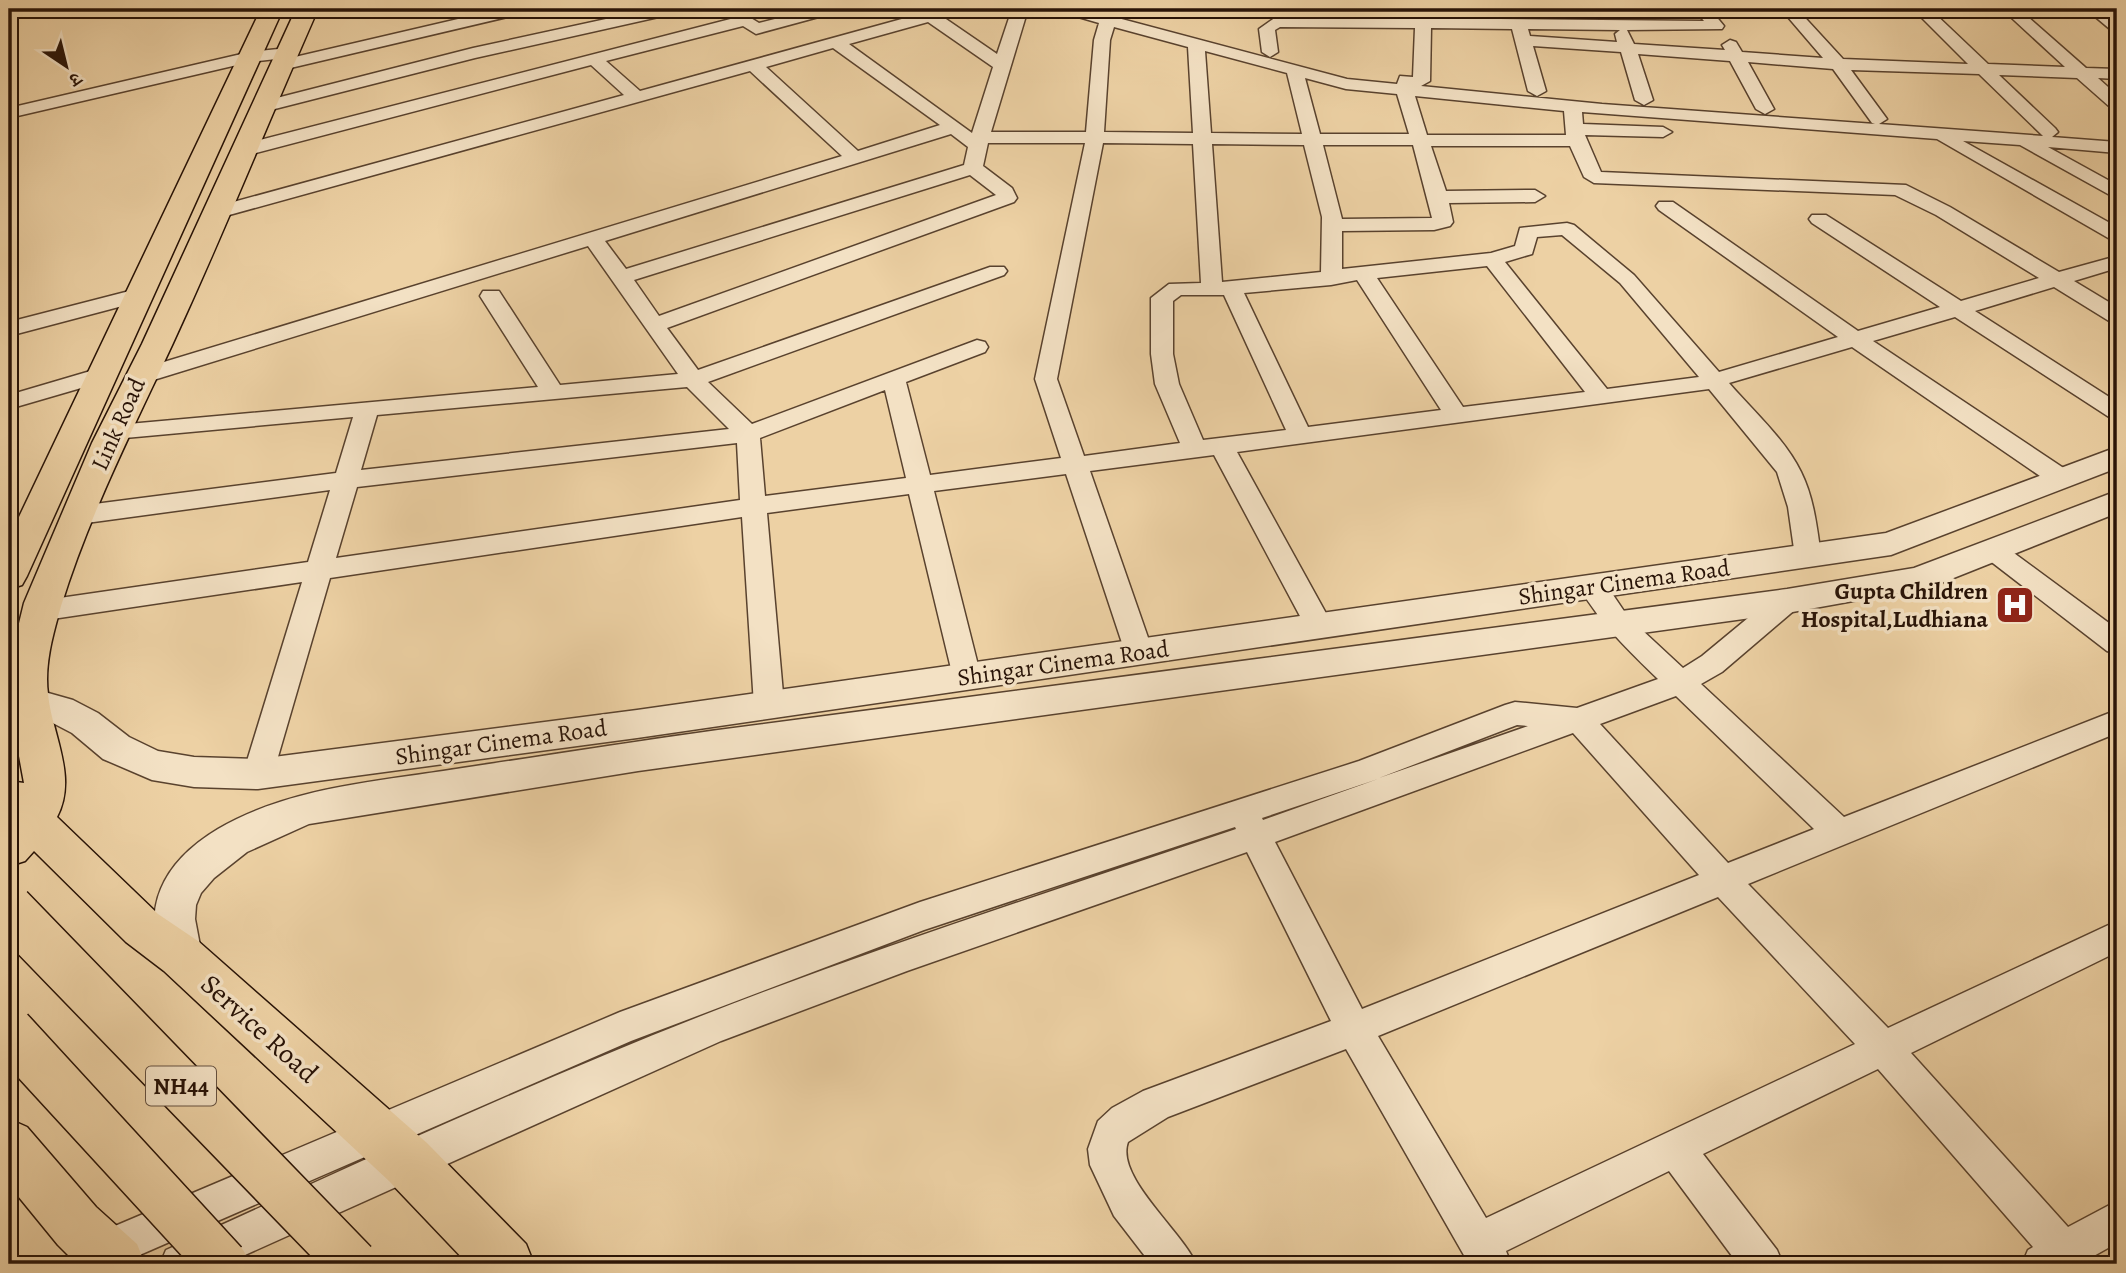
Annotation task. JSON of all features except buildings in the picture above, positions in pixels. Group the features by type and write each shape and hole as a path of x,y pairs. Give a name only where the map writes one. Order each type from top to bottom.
{"main road":[{"name":"Link Road","path":"17,823 45,800 47,780 18,701 28,668 39,611 114,431 121,376 141,294 272,9"},
{"name":"Link Road","path":"9,576 215,214 307,9"},
{"name":"Service Road","path":"17,823 142,929 180,956 392,1147 506,1264"},
{"name":"NH44","path":"9,909 353,1264"},
{"path":"9,1031 223,1264"},
{"path":"9,1145 103,1260"}],"street":[{"path":"433,9 473,53"},
{"path":"9,113 250,57 285,59 520,9"},
{"path":"263,107 473,53 671,9"},
{"path":"244,150 595,61 748,19 831,9"},
{"path":"215,214 955,9"},
{"path":"973,168 1020,9"},
{"path":"1067,9 1117,13 1408,85 1573,107 1938,134 2049,132 2117,137"},
{"path":"1702,9 1738,57 1765,109"},
{"path":"1789,9 1838,64 1878,119"},
{"path":"1921,9 2049,132"},
{"path":"2010,9 2117,104"},
{"path":"2094,9 2117,27"},
{"path":"1117,13 1196,45 1346,84 1536,91 1765,109 1878,119 2117,147"},
{"path":"1117,13 1102,40 1095,137 1046,379 1139,652"},
{"path":"930,16 1002,65"},
{"path":"1270,51 1267,29 1276,22 1389,16 1423,23 1521,32 1627,48 1738,57 1838,64 2117,74"},
{"path":"748,19 784,56"},
{"path":"1332,225 1439,224 1444,218 1419,140 1408,85 1423,23"},
{"path":"1521,32 1620,24 1716,26"},
{"path":"1620,24 1644,100"},
{"path":"1521,32 1536,91"},
{"path":"836,42 954,128 979,141 1095,137 1419,140 1576,135 1879,139 1902,132"},
{"path":"1196,45 1201,138 1222,289 1301,437"},
{"path":"595,61 637,97"},
{"path":"754,65 854,158"},
{"path":"1295,72 1332,225 1331,279"},
{"path":"1573,107 1576,135 1594,177 1899,189 1943,211 2117,316"},
{"path":"9,402 121,376 954,128"},
{"path":"1938,134 2117,235"},
{"path":"2010,134 2117,193"},
{"path":"621,278 973,168"},
{"path":"654,325 1007,198 1005,192 973,168"},
{"path":"1438,197 1535,197"},
{"path":"1666,206 1855,339 2062,478"},
{"path":"1819,219 2117,412"},
{"path":"1195,451 1167,384 1162,354 1162,298 1177,289 1222,289 1331,279 1492,259 1525,250 1527,232 1567,229 1627,279 1783,461 1793,476 1799,494 1808,556"},
{"path":"592,237 692,380 748,434 769,705"},
{"path":"1492,259 1601,397"},
{"path":"39,611 755,505 1457,417 1715,380 2117,262"},
{"path":"114,431 692,380 997,271"},
{"path":"1364,275 1457,417"},
{"path":"9,329 141,294"},
{"path":"491,296 553,393"},
{"path":"79,515 346,480 748,434 977,347"},
{"path":"894,380 967,677"},
{"path":"258,775 367,410"},
{"path":"1222,447 1319,626"},
{"name":"Shingar Cinema Road","path":"18,701 60,710 85,723 116,748 152,765 194,772 258,775 967,677 1891,544 2117,457"},
{"name":"Shingar Cinema Road","path":"180,956 174,932 176,898 196,871 228,844 270,821 308,808 638,756 1787,601 1919,579 2114,505"},
{"path":"1994,551 2117,644"},
{"path":"1593,587 1618,624 1839,833"},
{"path":"180,1264 392,1147 620,1029 907,922 1249,824 1368,769 1515,713 1578,720 1680,683 1712,664 1787,601"},
{"path":"1578,720 1724,881 1882,1047 2060,1260 2117,1221"},
{"path":"1177,1264 1112,1176 1105,1154 1111,1134 1126,1120 1156,1104 1354,1029 2117,721"},
{"path":"1249,824 1354,1029 1485,1254 1674,1147 2117,936"},
{"path":"103,1260 392,1147"},
{"path":"1674,1147 1763,1264"}],"place":[{"name":"Gupta Children Hospital,Ludhiana","path":"2015,605"}]}
